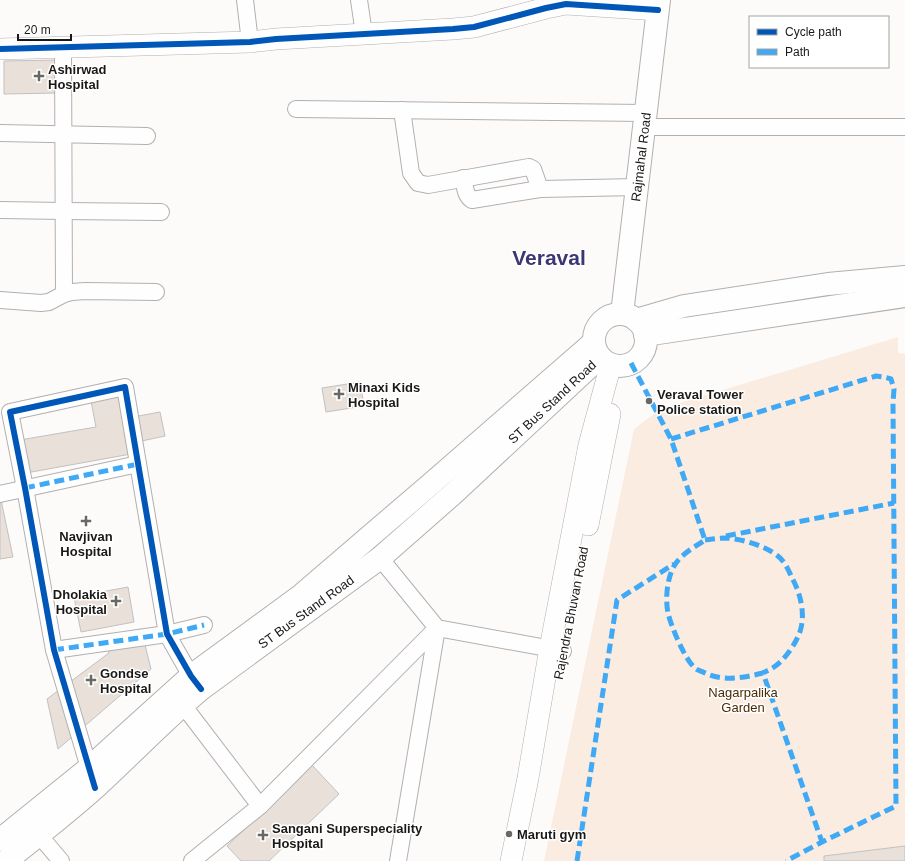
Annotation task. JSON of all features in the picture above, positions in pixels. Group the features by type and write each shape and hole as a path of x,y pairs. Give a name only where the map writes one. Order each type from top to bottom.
{"main road":[{"name":"Rajmahal Road","path":"634,323 637,187 658,5"},
{"path":"634,323 684,306 828,284 905,277"},
{"path":"634,323 645,344 642,352 636,360 629,364 606,357 594,338 600,323 613,314 634,323 905,296"},
{"name":"ST Bus Stand Road","path":"0,840 92,778 183,705 196,683 380,558 454,494 606,357"},
{"name":"ST Bus Stand Road","path":"6,861 39,835 92,778 196,683 432,483 606,357"}],"street":[{"path":"246,0 250,42"},
{"path":"359,0 364,34"},
{"path":"0,49 250,42 276,39 474,27 566,4 658,5"},
{"path":"63,47 64,294"},
{"path":"296,109 402,110 645,120 905,127"},
{"path":"402,110 411,173 418,182 428,185 529,167 533,169 540,189"},
{"path":"0,133 146,136"},
{"path":"463,178 466,192 472,200 540,189 637,187"},
{"path":"0,210 64,212 161,212"},
{"path":"0,300 41,303 49,302 64,294 72,292 156,292"},
{"name":"Rajendra Bhuvan Road","path":"525,861 534,779 606,357"},
{"path":"92,778 54,650 10,412 125,387 167,634 196,683"},
{"path":"0,494 138,464"},
{"path":"380,558 436,628 557,650"},
{"path":"54,650 167,634 204,624"},
{"path":"192,861 260,806 436,628"},
{"path":"398,861 436,628"},
{"path":"183,705 260,806"},
{"path":"511,861 534,779"},
{"path":"39,835 61,861"}],"green space":[{"name":"Nagarpalika Garden","path":"898,337 898,353 905,354 905,846 824,856 824,861 544,861 634,429 660,409"}],"building":[{"path":"59,60 59,93 4,94 4,61"},
{"path":"360,382 364,406 326,412 322,388"},
{"path":"121,396 131,454 26,473 20,440 96,427 91,401"},
{"path":"160,412 165,436 137,442 133,417"},
{"path":"0,500 13,557 0,559"},
{"path":"128,587 134,622 81,632 74,597"},
{"path":"141,629 151,669 58,749 47,699 109,653 103,637"},
{"path":"312,765 339,794 269,861 241,861 227,846"},
{"path":"905,846 905,861 824,861 824,856"}],"marked path":[{"path":"631,363 671,439 705,540 682,556 673,568 669,580 667,607 675,634 687,658 698,670 710,675 725,678 740,678 763,673 822,842"},
{"path":"671,439 876,376 891,379 894,389 896,806 786,861"},
{"path":"25,488 138,464"},
{"path":"726,536 894,503"},
{"path":"705,540 721,538 733,539 754,544 768,550 783,561 795,584 802,609 801,628 787,655 773,668 763,673"},
{"path":"577,861 617,600 674,564"},
{"path":"54,650 167,634 204,625"}],"cycle path":[{"path":"0,49 250,42 276,39 453,29 474,27 566,4 658,10"},
{"path":"95,788 54,650 10,412 125,387 167,634 191,676 201,689"}],"place":[{"name":"Ashirwad Hospital","path":"39,76"},
{"name":"Minaxi Kids Hospital","path":"339,394"},
{"name":"Veraval Tower Police station","path":"649,401"},
{"name":"Navjivan Hospital","path":"86,521"},
{"name":"Dholakia Hospital","path":"116,601"},
{"name":"Gondse Hospital","path":"91,680"},
{"name":"Maruti gym","path":"509,834"},
{"name":"Sangani Superspeciality Hospital","path":"263,835"}],"district":[{"name":"Veraval","path":"549,257"}]}
